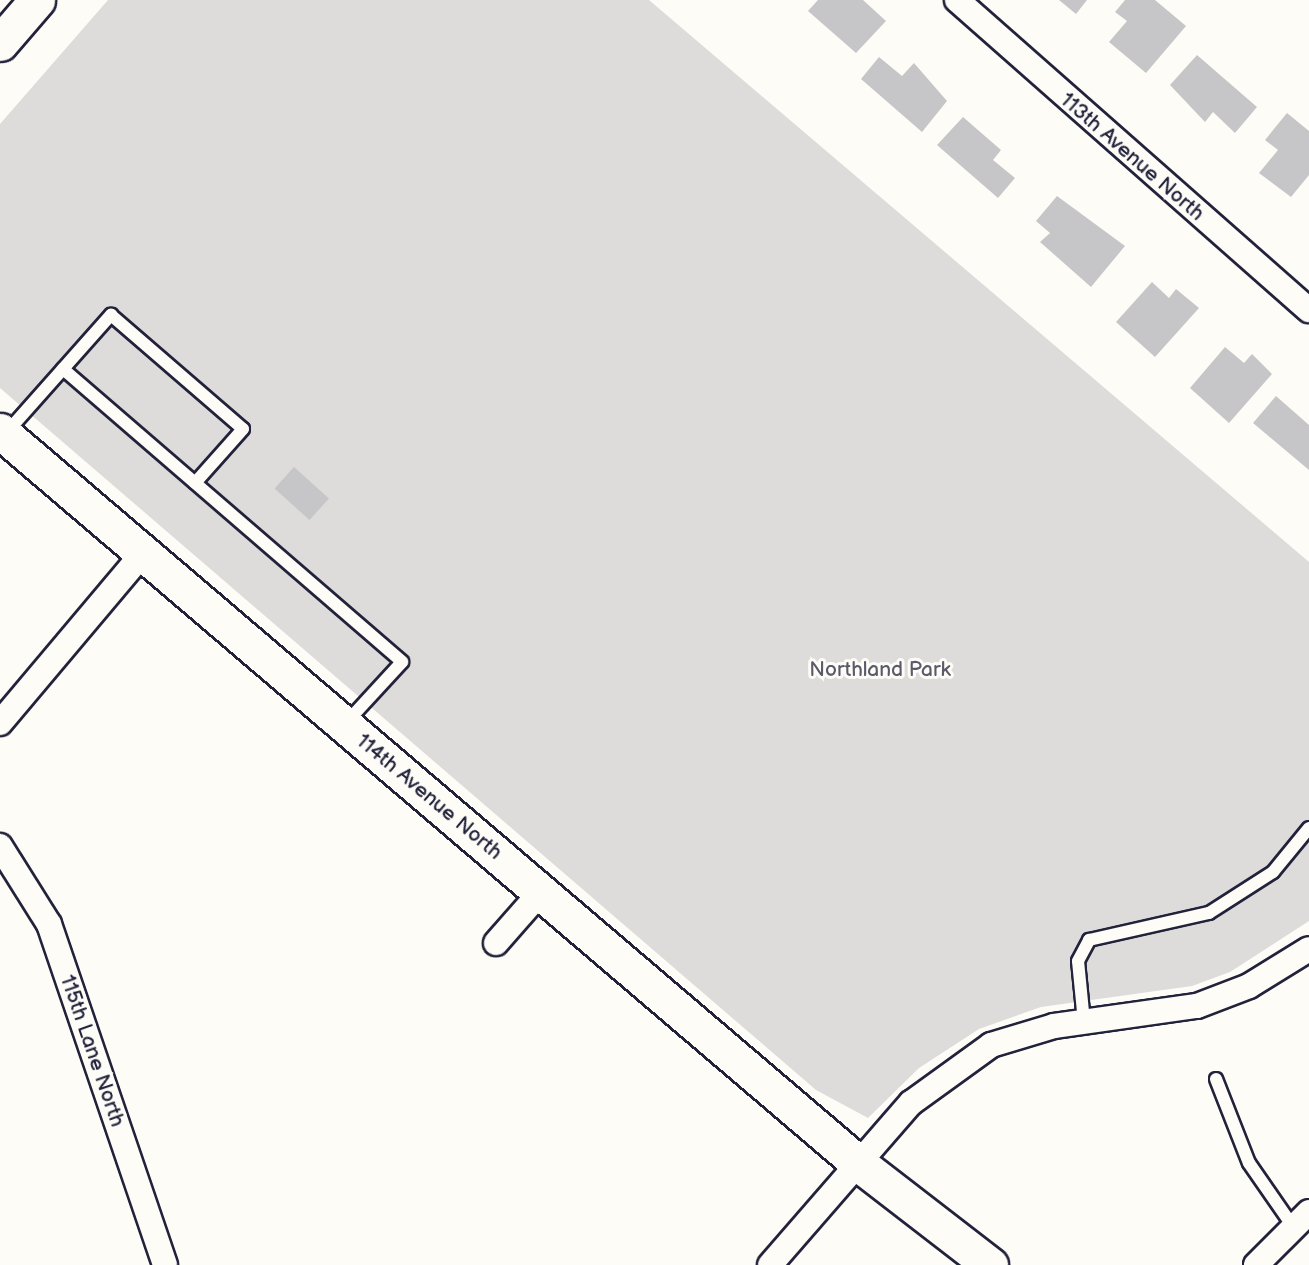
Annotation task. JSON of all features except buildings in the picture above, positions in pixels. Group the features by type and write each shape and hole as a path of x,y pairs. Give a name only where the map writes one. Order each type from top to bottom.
{"street":[{"path":"0,43 37,0"},
{"name":"113th Avenue North","path":"957,0 1309,310"},
{"name":"114th Avenue North","path":"2,433 858,1163 990,1265"},
{"path":"0,723 144,553"},
{"name":"115th Lane North","path":"0,846 49,924 165,1265"},
{"path":"496,943 540,893"},
{"path":"770,1265 911,1103 959,1064 1024,1034 1084,1022 1197,1006 1249,986 1309,949"},
{"name":"114th Avenue North","path":"858,1163 897,1215 955,1265"},
{"path":"1256,1265 1301,1218"}],"lane":[{"path":"2,433 111,315 243,429 195,483"},
{"path":"63,369 402,662 344,725"},
{"path":"1084,1022 1077,961 1089,940 1209,913 1273,872 1309,828"},
{"path":"1216,1079 1249,1163 1301,1218"}],"green space":[{"name":"Northland Park","path":"108,0 649,0 1309,562 1309,921 1230,972 1192,986 1041,1007 979,1029 919,1068 868,1118 816,1090 0,388 0,124"}]}
